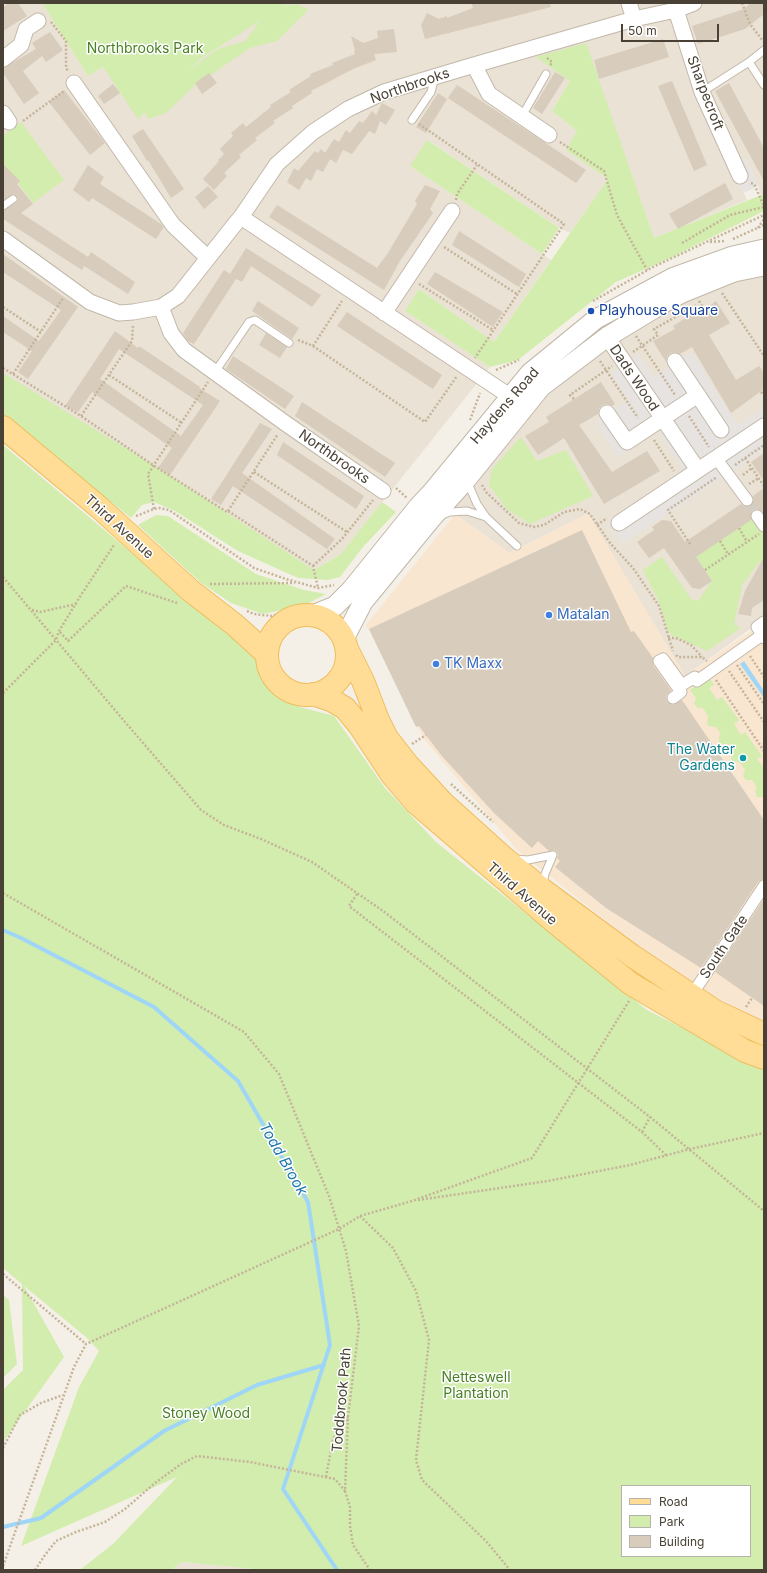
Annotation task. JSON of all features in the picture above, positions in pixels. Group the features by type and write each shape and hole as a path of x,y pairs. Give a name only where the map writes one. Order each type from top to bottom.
{"main road":[{"name":"Third Avenue","path":"3,427 100,508 191,591 239,617 267,654"},
{"path":"307,611 334,625 345,643 346,659 343,672 335,683 325,690 313,694 301,694 290,691 280,684 273,676 268,665 267,654 268,644 278,627 288,619 301,615 307,611"},
{"path":"239,617 278,627"},
{"name":"Third Avenue","path":"345,643 387,738 408,765 443,803 503,857 543,890 630,955 715,1011 764,1034"},
{"name":"Third Avenue","path":"313,694 331,700 345,708 359,725 392,775 416,803 552,920 638,988 738,1047 764,1058"}],"street":[{"path":"629,3 634,19"},
{"path":"549,135 489,94 474,65 634,19 676,10 694,3"},
{"name":"Sharpecroft","path":"676,10 702,92 740,176"},
{"path":"3,59 21,45 26,29 43,20"},
{"name":"Northbrooks","path":"3,239 90,302 119,313 161,307 178,296 241,217 277,164 313,132 348,109 384,92 474,65"},
{"path":"74,83 173,225 208,258"},
{"path":"384,313 452,211"},
{"path":"241,217 384,313 463,370 486,381 517,402"},
{"name":"Haydens Road","path":"345,643 363,602 431,519 517,402 530,373 596,319 672,278 733,256 764,249"},
{"name":"Haydens Road","path":"517,402 607,337 676,296 734,272 764,266"},
{"name":"Northbrooks","path":"161,307 171,333 184,350 383,491"},
{"name":"Dads Wood","path":"607,337 698,470"},
{"path":"675,361 721,430"},
{"name":"Dads Wood","path":"607,413 627,442 698,395"},
{"path":"619,523 764,426"},
{"path":"716,458 747,500"},
{"name":"Haydens Road","path":"307,611 335,606 351,590 418,507 463,474"},
{"path":"757,516 764,526"},
{"path":"673,698 680,692 659,661 663,659 682,685 695,677 696,681 744,648 762,631"},
{"name":"South Gate","path":"697,987 764,886"}],"lane":[{"path":"702,92 749,62 764,50"},
{"path":"749,62 764,85"},
{"path":"522,116 546,74"},
{"path":"412,120 430,92 435,76"},
{"path":"3,206 13,199"},
{"path":"215,372 249,322 255,320 289,343"},
{"path":"463,474 471,487 476,504 486,517 517,546"},
{"path":"431,519 450,512 467,510 486,517"},
{"path":"503,857 528,860 553,855 545,874 543,890"}],"path":[{"path":"742,3 750,24 764,43"},
{"path":"11,119 74,83 66,68 66,41 43,20"},
{"path":"289,343 296,340 312,346 426,422 493,330 564,224 412,120"},
{"path":"549,135 604,171 617,216 647,270"},
{"path":"452,211 457,194 477,165"},
{"path":"682,243 730,215 764,206 754,184 740,176"},
{"path":"591,303 597,298 647,270 764,215"},
{"path":"757,228 764,219"},
{"path":"708,242 728,241 764,225"},
{"path":"433,240 517,294"},
{"path":"408,277 493,330"},
{"path":"713,281 764,356"},
{"path":"13,374 70,287"},
{"path":"312,346 345,297"},
{"path":"698,298 704,309"},
{"path":"3,307 41,332"},
{"path":"82,416 132,341 133,312"},
{"path":"470,421 482,387 491,373 525,358"},
{"path":"3,368 82,416 153,464 313,566 318,588"},
{"path":"154,509 148,474 153,464 215,372"},
{"path":"109,375 182,423"},
{"name":"Northbrooks","path":"228,511 285,423"},
{"path":"690,544 668,510 764,445"},
{"path":"745,458 764,486"},
{"path":"749,484 742,475 752,468"},
{"path":"254,472 347,532"},
{"path":"463,474 486,492 519,523 534,527 544,525 564,512 580,509 590,514 610,543 633,568 659,606 672,650 678,657 702,657"},
{"path":"313,566 347,532 377,496 383,491"},
{"path":"136,516 159,508 168,510 254,568 318,588 334,585 333,590"},
{"path":"739,528 747,542"},
{"path":"704,570 764,531"},
{"path":"720,541 728,554"},
{"path":"3,693 56,640 59,631 104,557 114,545"},
{"path":"3,577 201,810 224,825 261,839 312,862 383,911 690,1149 764,1211"},
{"path":"204,584 300,583"},
{"path":"59,631 68,641 126,586 178,603 182,600"},
{"path":"31,609 40,612 76,604"},
{"path":"239,617 254,614 272,616 307,611"},
{"path":"668,638 676,638 691,645 702,657 720,665 764,704"},
{"path":"744,648 764,677"},
{"path":"720,665 764,722"},
{"path":"720,665 764,751"},
{"path":"413,749 410,745 426,735"},
{"path":"447,781 493,823"},
{"name":"Toddbrook Path","path":"3,893 244,1032 279,1074 329,1196 346,1251 359,1326 348,1416 345,1491 350,1507 350,1526 353,1545 370,1570"},
{"path":"357,894 348,906 642,1132 667,1156"},
{"path":"3,1566 74,1367 86,1344 340,1228 360,1216 412,1201 532,1158 638,988"},
{"path":"744,1011 752,998"},
{"path":"642,1132 650,1118"},
{"path":"412,1201 548,1181 630,1165 690,1149 764,1133"},
{"path":"360,1216 393,1248 416,1291 429,1340 416,1460 422,1480 486,1541 510,1570"},
{"path":"3,1274 86,1344"},
{"path":"3,1448 20,1415 40,1403 64,1395"},
{"path":"326,1477 333,1439 348,1416"},
{"path":"35,1570 44,1555 56,1541 105,1522 125,1509 155,1483 181,1464 197,1456 250,1462 335,1479 345,1491"}],"shaded area":[{"path":"3,3 42,3 88,76 103,67 157,99 203,57 288,3 764,3 764,194 761,195 746,159 731,165 747,200 654,238 585,43 570,81 552,111 577,131 566,150 608,179 570,233 559,228 429,141 410,166 551,260 494,342 419,289 405,311 490,367 341,554 314,570 3,374"},
{"path":"746,159 758,186 744,193 731,165"},
{"path":"764,266 764,619 685,676 588,514 509,553 455,514 446,502 541,387 607,337"},
{"path":"691,352 738,425 764,408 764,451 622,544 607,521 684,471 658,431 618,457 595,422 628,401 611,373 638,354 653,377"},
{"path":"588,513 685,676 764,622 764,1025 659,963 517,850 424,739 366,625 455,514 510,553"},
{"path":"182,1562 265,1570 171,1570"}],"green space":[{"name":"Northbrooks Park","path":"42,3 288,3 284,6 296,4 309,9 277,41 250,48 193,87 166,113 148,119 145,112 138,119 103,67 88,76","holes":["260,21 245,41 218,49 189,70 203,57"]},
{"path":"586,43 654,238 764,194 764,211 670,258 616,282 518,360 490,367 405,311 419,289 494,342 608,179 566,150 577,131 552,111 570,81 536,57"},
{"path":"21,122 64,180 33,203 3,163 3,136"},
{"path":"427,140 559,228 542,254 410,166"},
{"path":"3,373 153,465 314,570 341,554 382,502 396,512 363,547 340,577 328,580 298,578 238,551 175,511 154,502 142,505 131,518 3,414"},
{"path":"521,437 537,461 566,450 593,496 530,524 507,509 489,485 492,469"},
{"path":"3,445 257,658 273,693 300,707 334,716 385,788 436,842 647,1010 764,1069 764,1570 265,1570 182,1562 171,1570 80,1570 114,1543 177,1477 21,1546 79,1387 99,1351 86,1337 24,1286 64,1357 3,1442 3,1390 23,1370 22,1284 3,1268"},
{"path":"156,515 168,516 256,574 304,590 326,594 305,605 263,614 231,603 200,582 138,525"},
{"path":"755,517 764,534 764,559 757,565 742,585 734,625 741,628 707,651 672,635 668,631 659,602 643,570 662,557 691,599 698,601 712,581 696,557"},
{"name":"The Water Gardens","path":"709,677 714,685 709,688 717,700 722,697 739,720 734,724 741,735 745,732 762,756 757,759 764,768 764,797 757,797 755,791 757,787 752,780 746,780 743,776 745,770 740,762 732,761 731,758 733,752 728,744 722,744 719,742 719,736 721,734 716,727 708,726 708,716 703,708 698,708 694,704 696,698 690,690"},
{"path":"3,1295 9,1300 17,1364 3,1378"}],"water":[{"path":"744,661 764,691 764,698 740,664"}],"building":[{"path":"9,3 18,3 27,16 3,31 3,7"},
{"path":"471,3 550,3 551,7 425,39 421,25 427,13 439,19 447,16 447,18 473,8"},
{"path":"751,3 764,3 764,14 745,29 698,44 692,26 744,9"},
{"path":"394,29 397,52 374,54 376,60 353,69 311,91 312,93 273,121 275,123 255,138 257,140 239,155 241,157 224,173 227,176 214,190 203,179 224,154 220,149 233,136 231,133 243,123 246,127 271,107 270,105 291,92 289,90 311,76 310,74 355,54 351,36 363,43 378,38 377,31"},
{"path":"50,32 63,50 46,62 42,56 23,71 39,93 24,104 3,73 3,68 36,49 32,43"},
{"path":"663,39 669,57 599,79 594,60"},
{"path":"555,72 565,78 542,114 533,108"},
{"path":"209,73 217,83 202,94 195,83"},
{"path":"672,81 707,165 694,171 658,86"},
{"path":"729,83 764,148 764,181 715,91"},
{"path":"113,84 120,93 104,104 98,96"},
{"path":"457,85 586,170 576,183 448,98"},
{"path":"64,90 105,143 90,155 49,102"},
{"path":"438,93 447,99 426,133 416,127"},
{"path":"382,103 395,110 386,125 380,121 375,134 369,131 352,154 343,150 336,163 330,159 323,172 317,169 311,181 306,178 299,190 287,182 294,168 298,171 315,151 318,153 321,149 325,153 334,139 339,142 346,130 350,133 359,121 363,123 372,111 376,115"},
{"path":"143,129 184,189 171,198 132,136"},
{"path":"3,164 20,181 17,184 33,204 21,213 88,257 91,252 135,282 128,294 84,266 82,270 3,219 3,211 16,203 18,199 17,196 13,194 3,200"},
{"path":"88,165 104,177 100,184 164,227 156,239 92,198 89,202 73,190"},
{"path":"725,183 733,199 678,229 669,214"},
{"path":"425,185 440,191 430,209 433,213 400,261 384,290 269,217 277,205 377,268 388,253 417,204 415,201"},
{"path":"208,186 218,197 204,209 195,197"},
{"path":"459,231 526,274 519,287 452,245"},
{"path":"246,248 321,295 312,307 251,266 242,282 235,278 236,279 194,344 188,341 183,333 224,270 230,274"},
{"path":"3,254 78,307 28,379 18,372 32,351 3,332 3,316 39,341 61,310 3,272"},
{"path":"435,272 503,312 493,327 427,284"},
{"path":"258,301 299,328 292,339 252,311"},
{"path":"716,301 730,323 709,335 736,380 759,366 764,373 764,389 731,413 692,347 680,354 675,352 670,353 666,362 653,341 675,329 673,326 694,313 698,315"},
{"path":"347,312 442,375 433,389 337,326"},
{"path":"115,331 138,348 139,346 220,401 170,475 158,468 172,448 92,392 78,412 65,406","holes":["119,349 203,405 181,436 100,379"]},
{"path":"266,333 287,347 280,358 259,345"},
{"path":"233,356 294,396 285,409 226,369"},
{"path":"601,382 615,404 612,406 607,404 602,405 598,414 579,425 612,472 647,451 660,471 604,504 564,438 538,455 525,436 549,422 546,417"},
{"path":"302,402 395,463 385,477 295,416"},
{"path":"260,423 272,429 242,473 335,539 327,549 233,486 221,505 211,499"},
{"path":"283,442 364,496 356,509 277,455"},
{"path":"764,453 764,481 751,462"},
{"path":"764,488 764,511 763,512 757,509 753,510 751,513 751,520 696,557 712,581 700,589 692,588 664,548 649,558 637,542 654,530 652,527 662,520 671,521 685,542 741,504 745,507 751,506 754,502 753,496"},
{"name":"The Water Gardens","path":"582,530 631,632 634,631 653,658 653,665 671,690 666,696 667,702 673,705 682,700 764,820 764,879 758,882 701,968 606,908 555,867 560,861 557,858 557,852 554,850 549,851 538,841 532,848 495,814 441,755 419,726 416,727 369,629"},
{"path":"764,557 764,600 752,608 751,616 738,614 745,591"},
{"path":"764,899 764,1006 715,972"}],"waterway":[{"name":"Todd Brook","path":"3,930 154,1007 238,1081 308,1202 330,1345 283,1489 337,1570"},
{"path":"3,1527 41,1518 164,1431 257,1385 324,1365"}],"tunnel":[{"path":"747,500 757,516"}],"place":[{"name":"Playhouse Square","path":"591,311"},
{"name":"Matalan","path":"549,615"},
{"name":"TK Maxx","path":"436,664"},
{"name":"The Water Gardens","path":"743,758"}],"park label":[{"name":"Netteswell Plantation","path":"476,1386"},
{"name":"Stoney Wood","path":"206,1414"}]}
